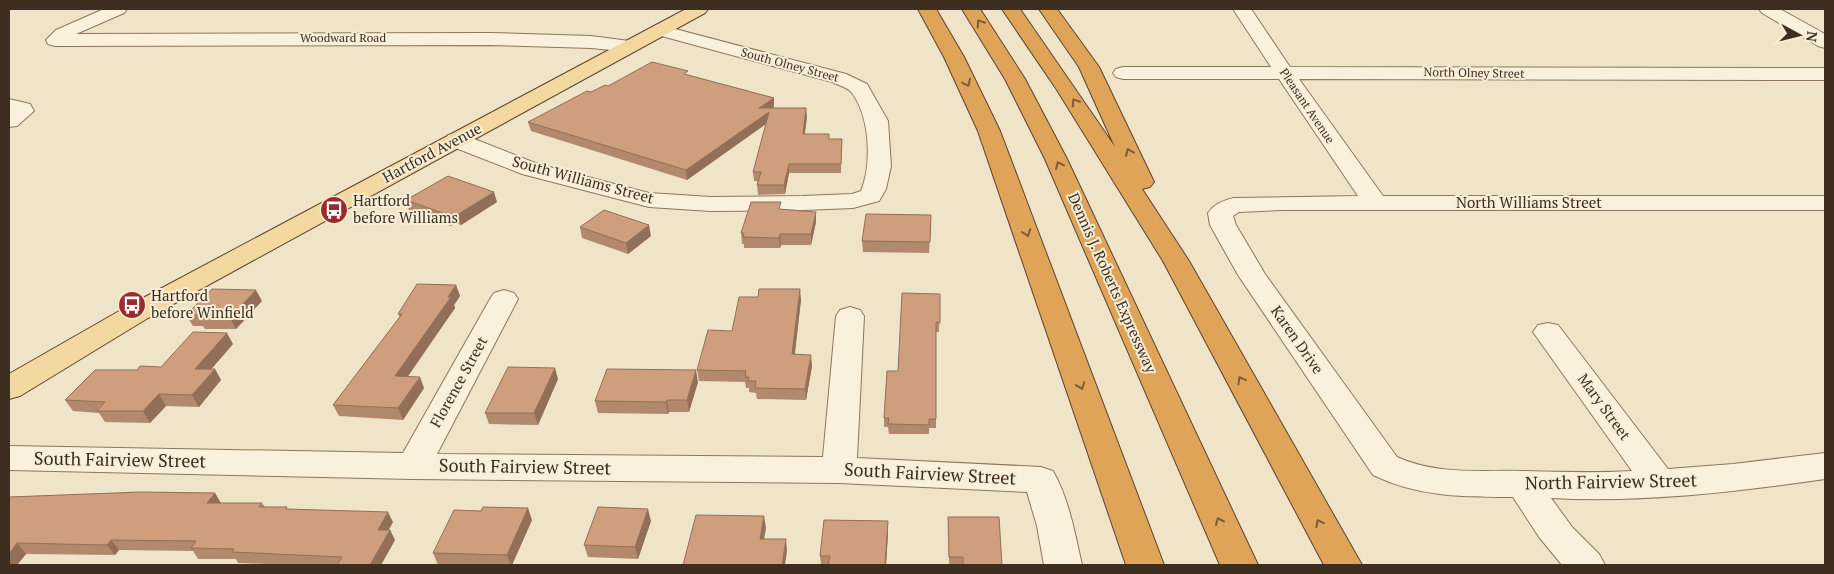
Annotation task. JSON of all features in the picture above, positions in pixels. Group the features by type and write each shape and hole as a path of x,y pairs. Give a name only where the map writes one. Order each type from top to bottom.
{"highway":[{"path":"927,9 954,57 989,131 1145,565"},
{"name":"Dennis J. Roberts Expressway","path":"971,9 1015,79 1056,159 1239,565"},
{"path":"1010,9 1067,90 1176,261 1343,565"},
{"path":"1048,9 1076,46 1105,98 1176,261"},
{"path":"1124,508 1138,565"}],"main road":[{"name":"Hartford Avenue","path":"9,388 115,324 699,9"}],"street":[{"name":"Woodward Road","path":"118,9 62,34 55,40 490,39 591,42 630,46"},
{"name":"Pleasant Avenue","path":"1242,9 1319,125 1375,202"},
{"path":"1768,9 1825,42"},
{"name":"South Olney Street","path":"660,30 839,78 860,88 877,121 879,166 874,189 870,196 864,199 803,203"},
{"name":"North Olney Street","path":"1123,73 1825,74"},
{"name":"South Williams Street","path":"456,140 530,169 650,200 711,204 803,203"},
{"name":"North Williams Street","path":"1234,205 1375,202 1825,203"},
{"name":"Karen Drive","path":"1234,205 1220,213 1222,225 1252,275 1385,466 1396,473"},
{"name":"Florence Street","path":"413,466 504,299"},
{"path":"839,470 850,316"},
{"name":"Mary Street","path":"1548,332 1659,482"},
{"name":"South Fairview Street","path":"9,458 413,466 839,470 1041,480 1064,565"},
{"name":"North Fairview Street","path":"1396,473 1424,480 1449,482 1578,486 1716,480 1825,466"},
{"path":"1523,484 1553,530 1571,552 1586,565"}],"building":[{"path":"652,62 688,71 684,74 774,98 759,108 806,108 803,134 829,134 829,139 842,139 841,164 789,164 784,185 757,185 761,172 753,172 769,112 686,170 528,122 587,91 591,92 605,85 608,86"},
{"path":"448,176 494,192 457,215 452,213 448,215 406,200"},
{"path":"751,202 781,202 779,209 816,212 811,234 780,234 779,238 743,237 744,233 741,233"},
{"path":"604,210 649,225 626,243 580,227"},
{"path":"866,214 931,215 930,242 862,241"},
{"path":"417,284 456,285 448,297 451,297 395,376 420,377 398,408 333,405 402,314 398,314"},
{"path":"212,289 256,290 230,318 199,318 201,315 186,315"},
{"path":"759,289 800,289 792,354 811,355 805,389 755,388 756,381 748,381 749,377 745,377 746,371 697,370 708,330 732,331 739,297 758,297"},
{"path":"902,293 940,294 940,323 936,322 936,419 929,419 929,425 888,424 889,418 884,418 887,371 898,371"},
{"path":"193,332 227,333 195,369 215,369 192,395 159,394 143,411 97,411 105,402 65,400 95,370 137,370 140,366 161,367"},
{"path":"508,367 555,368 534,413 485,413"},
{"path":"607,369 696,370 687,400 667,400 666,402 595,401"},
{"path":"141,492 215,493 207,503 262,503 259,507 388,512 378,530 390,530 370,565 337,565 342,557 232,552 234,549 191,548 196,541 111,540 107,545 17,543 9,554 9,497"},
{"path":"483,507 528,508 507,555 433,553 454,510 481,511"},
{"path":"598,507 648,509 635,547 584,545"},
{"path":"696,515 764,516 760,539 786,539 782,565 683,565"},
{"path":"948,517 999,517 1002,565 963,565 963,557 949,557"},
{"path":"824,520 888,521 885,565 828,565 830,556 820,556"}],"place":[{"name":"Hartford before Williams","path":"334,210"},
{"name":"Hartford before Winfield","path":"132,305"}]}
